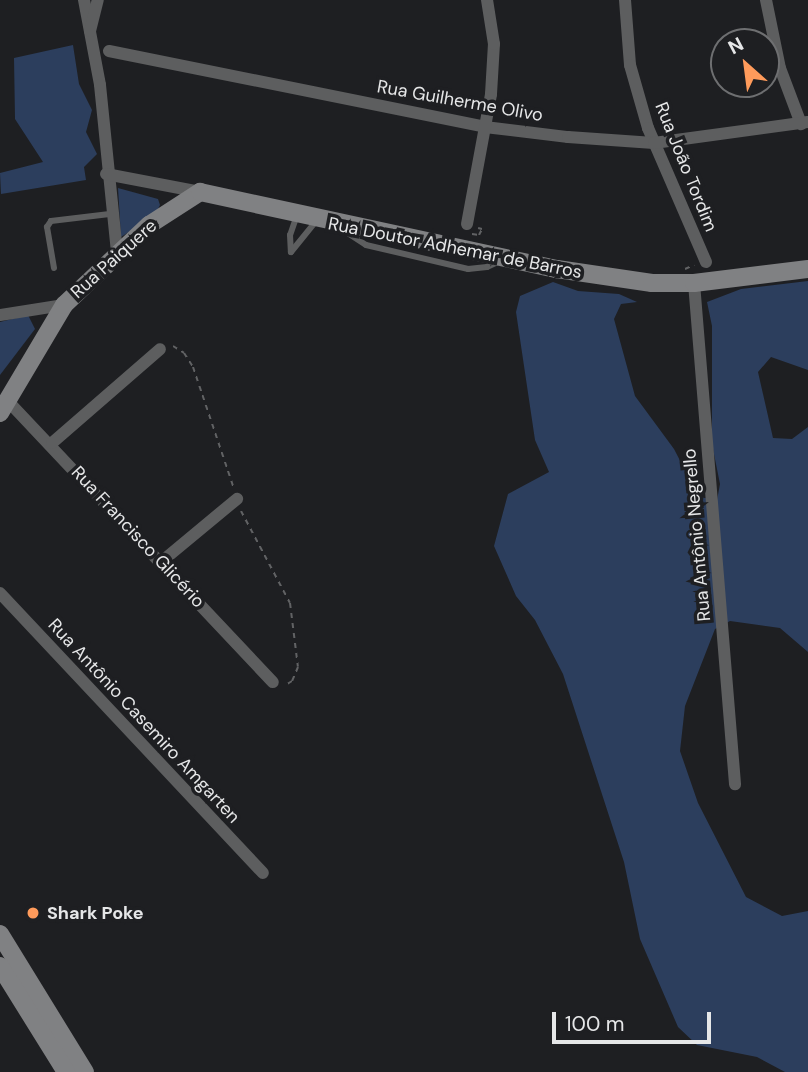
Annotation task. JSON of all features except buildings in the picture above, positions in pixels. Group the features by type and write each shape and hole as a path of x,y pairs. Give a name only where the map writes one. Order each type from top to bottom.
{"street":[{"path":"84,0 100,85 110,214 117,253"},
{"path":"89,35 98,0"},
{"path":"467,223 485,127 494,44 487,0"},
{"name":"Rua João Tordim","path":"625,0 630,65 654,143 706,262"},
{"path":"766,0 780,68 804,123"},
{"name":"Rua Guilherme Olivo","path":"109,51 485,127 654,143 804,123"},
{"name":"Rua Doutor Adhemar de Barros","path":"106,174 503,258 652,283 694,283 808,269"},
{"name":"Rua Paiquere","path":"2,402 64,305 117,253 178,203 200,192"},
{"name":"Rua Antônio Negrello","path":"694,283 735,784"},
{"path":"0,316 64,305"},
{"path":"52,443 160,349"},
{"name":"Rua Francisco Glicério","path":"2,402 52,443 273,682"},
{"path":"160,562 237,499"},
{"name":"Rua Antônio Casemiro Amgarten","path":"0,593 263,873"},
{"path":"0,934 85,1072"},
{"path":"0,966 66,1072"}],"lane":[{"path":"54,268 47,227 51,221 110,214"},
{"path":"297,215 290,235 291,252 317,220"},
{"path":"336,224 366,245 468,269 487,267 503,258"}],"path":[{"path":"467,223 482,229 479,236 470,234 470,251"},
{"path":"160,349 178,348 193,367 252,538 290,603 295,624 295,674 288,685 273,682"}],"shaded area":[{"path":"73,45 79,84 92,110 86,132 97,154 84,167 86,180 1,194 0,173 43,162 15,119 14,58"},
{"path":"118,188 158,199 160,205 155,215 121,237"},
{"path":"808,281 808,370 771,357 758,372 773,438 792,439 808,427 808,652 780,628 730,621 715,629 685,706 680,751 698,803 746,897 782,916 808,911 808,1072 785,1072 757,1057 697,1045 678,1027 640,939 624,862 563,674 535,620 516,596 494,546 508,494 549,472 535,440 516,312 520,296 553,282 578,291 619,294 637,302 621,304 614,319 635,396 674,449 699,497 717,500 720,484 712,444 712,326 707,302 741,289"},
{"path":"28,315 35,329 0,375 0,322"}],"place":[{"name":"Shark Poke","path":"33,913"}]}
